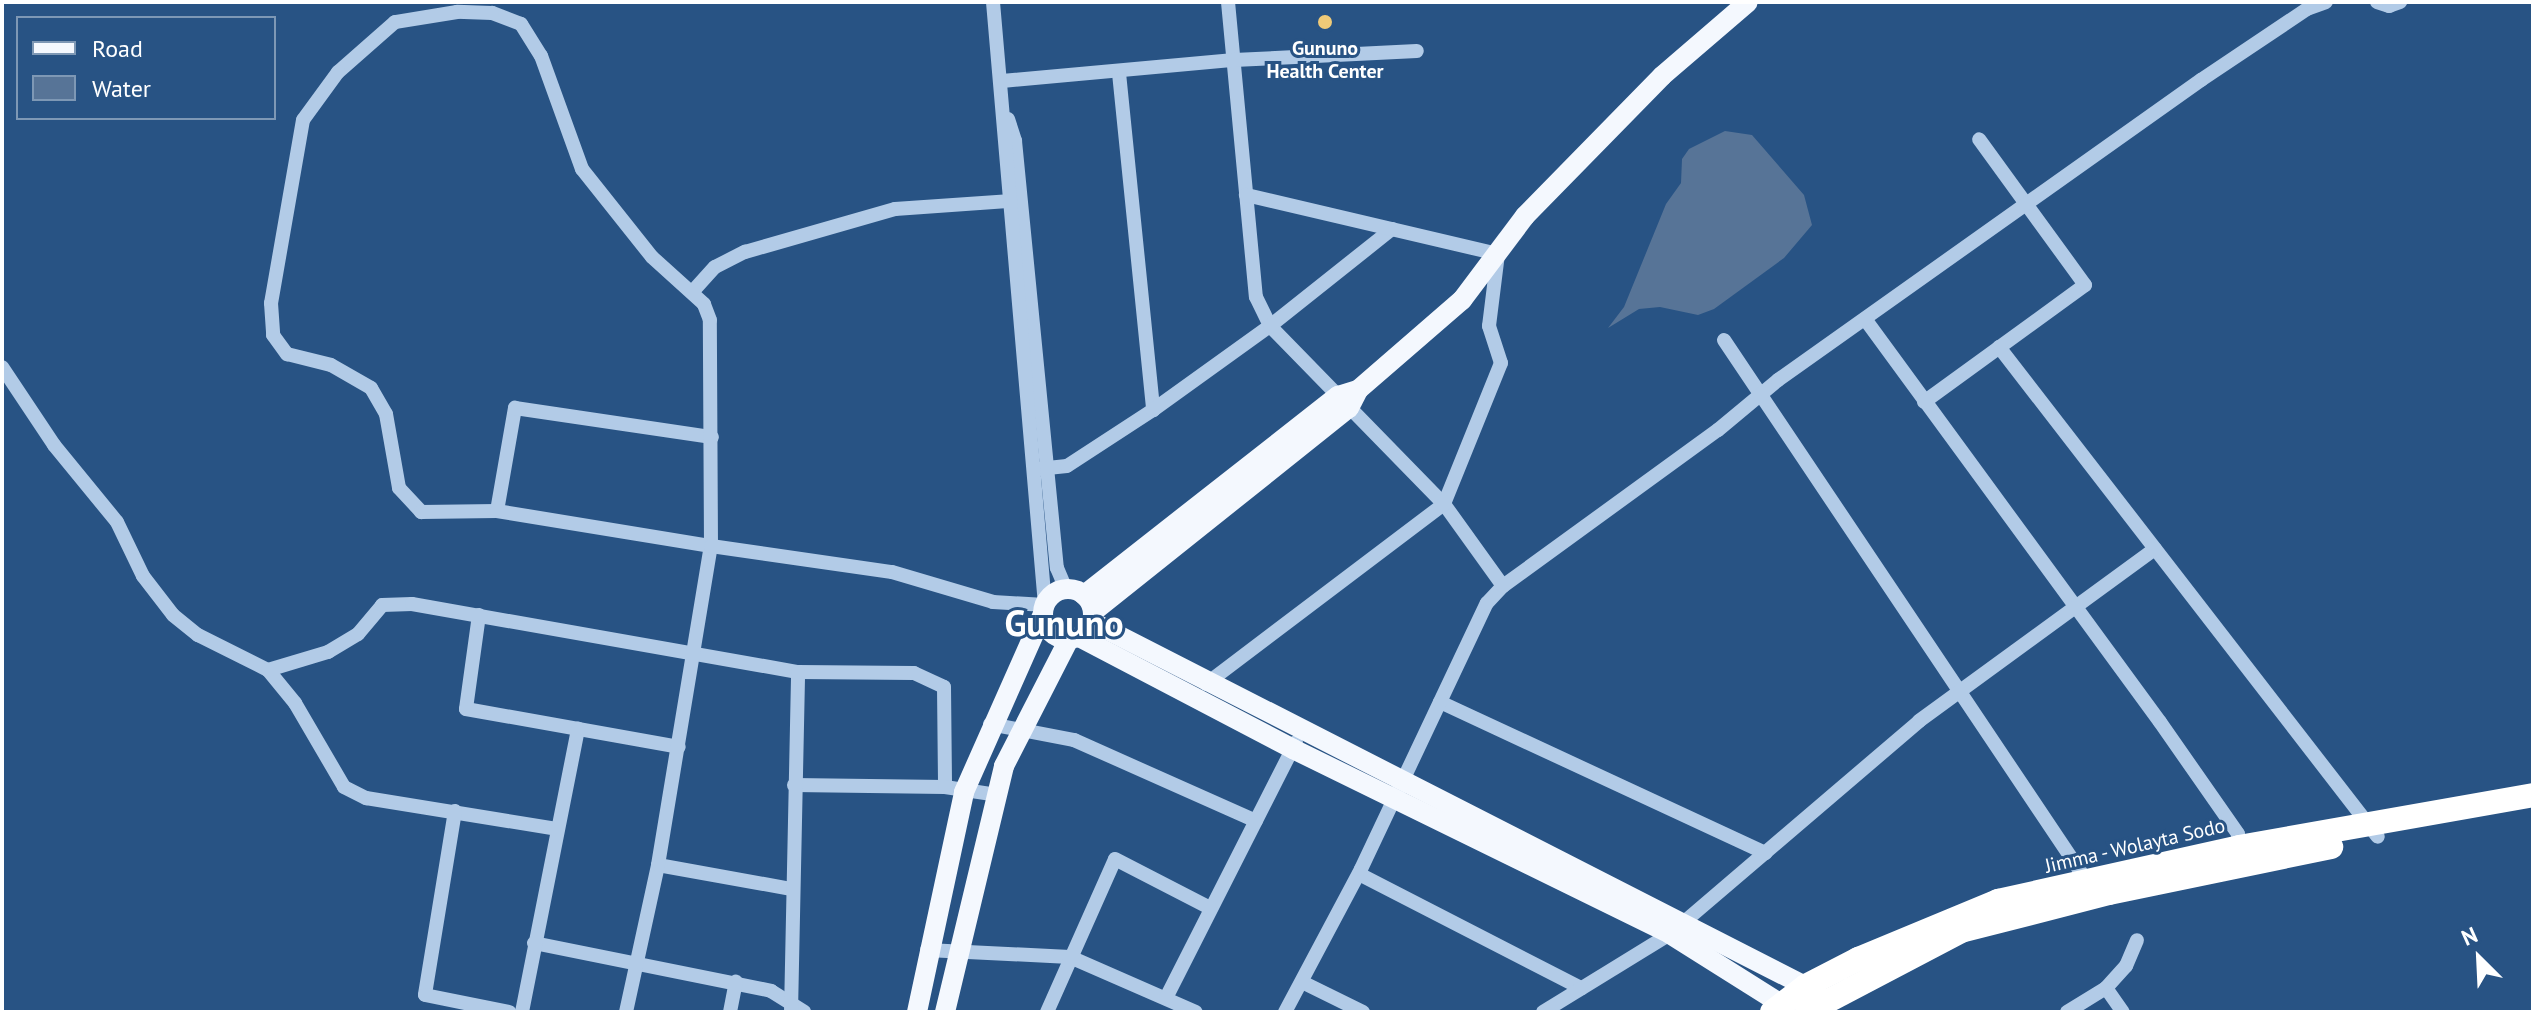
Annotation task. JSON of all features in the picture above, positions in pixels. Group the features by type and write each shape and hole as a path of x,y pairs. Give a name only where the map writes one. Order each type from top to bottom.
{"highway":[{"name":"Jimma - Wolayta Sodo","path":"1807,1012 1961,931 2109,893 2533,795"},
{"name":"Jimma - Wolayta Sodo","path":"1783,1010 1806,986 1953,916 2086,880 2239,847 2374,831 2533,803"}],"main road":[{"path":"1044,609 1050,632 1080,616 1300,438 1462,300 1525,216 1662,76 1748,2"},
{"path":"1044,609 1080,616 1206,685 1297,741"},
{"path":"917,1012 954,790 990,724 1044,609"},
{"path":"945,1012 1004,766 1080,616"},
{"path":"1080,616 1297,741 1677,928 1831,1000"},
{"path":"1677,928 1783,1010"}],"street":[{"path":"993,2 1004,107 1008,201 1040,469 1057,568 1080,616"},
{"path":"1228,2 1256,297 1270,326 1348,398 1444,504 1503,586"},
{"path":"1285,1012 1359,874 1487,603 1503,586 1760,394 2028,202 2261,39 2326,2"},
{"path":"2377,2 2389,6 2400,2"},
{"path":"626,1012 633,963 658,865 696,654 711,546 710,320 694,290 652,257 582,169 541,56 521,24 492,13 422,14 395,22 338,72 303,120 296,145 271,303 273,335 287,354 331,365 371,388 386,414 399,488 421,512 497,511 711,546 892,572 993,602 1044,609 1040,469 1015,141 1004,107"},
{"path":"1002,81 1119,73 1234,60 1417,51"},
{"path":"1119,73 1153,410"},
{"path":"1924,402 2085,285 2028,202 1979,139"},
{"path":"1206,685 1444,504 1501,363 1489,326 1498,254 1246,195"},
{"path":"694,290 715,267 760,247 895,209 1008,201"},
{"path":"1040,469 1081,459 1153,410 1270,326 1392,229"},
{"path":"1865,319 2238,834 2239,847"},
{"path":"1724,340 2086,880"},
{"path":"1999,347 2374,831"},
{"path":"2,367 54,445 117,522 143,576 173,615 198,635 268,670 295,703 344,787 366,798 557,829"},
{"path":"497,511 515,408 712,437"},
{"path":"1543,1012 1677,928 1959,691 2155,549"},
{"path":"268,670 328,652 358,634 382,605 412,604 798,672 914,673 944,687 954,790"},
{"path":"479,615 466,709 679,747"},
{"path":"534,943 736,982 796,1009 792,889 798,672"},
{"path":"1440,702 1766,853"},
{"path":"990,724 1074,740 1256,821"},
{"path":"522,1012 578,728"},
{"path":"1166,998 1297,741"},
{"path":"794,785 954,790 998,795"},
{"path":"455,811 425,995 509,1012"},
{"path":"1047,1012 1115,859 1210,908"},
{"path":"658,865 792,889"},
{"path":"1359,874 1581,988"},
{"path":"2067,1012 2106,988 2126,966 2137,940"},
{"path":"927,950 1070,957 1196,1012"},
{"path":"730,1012 736,982"},
{"path":"1302,982 1363,1012"},
{"path":"2106,988 2123,1012"}],"water":[{"path":"1725,131 1752,135 1804,195 1812,225 1784,258 1714,309 1698,315 1660,307 1639,309 1608,328 1624,307 1666,204 1681,183 1682,159 1689,149"}],"place":[{"name":"Gununo Health Center","path":"1325,22"}],"district":[{"name":"Gununo","path":"1064,623"}]}
